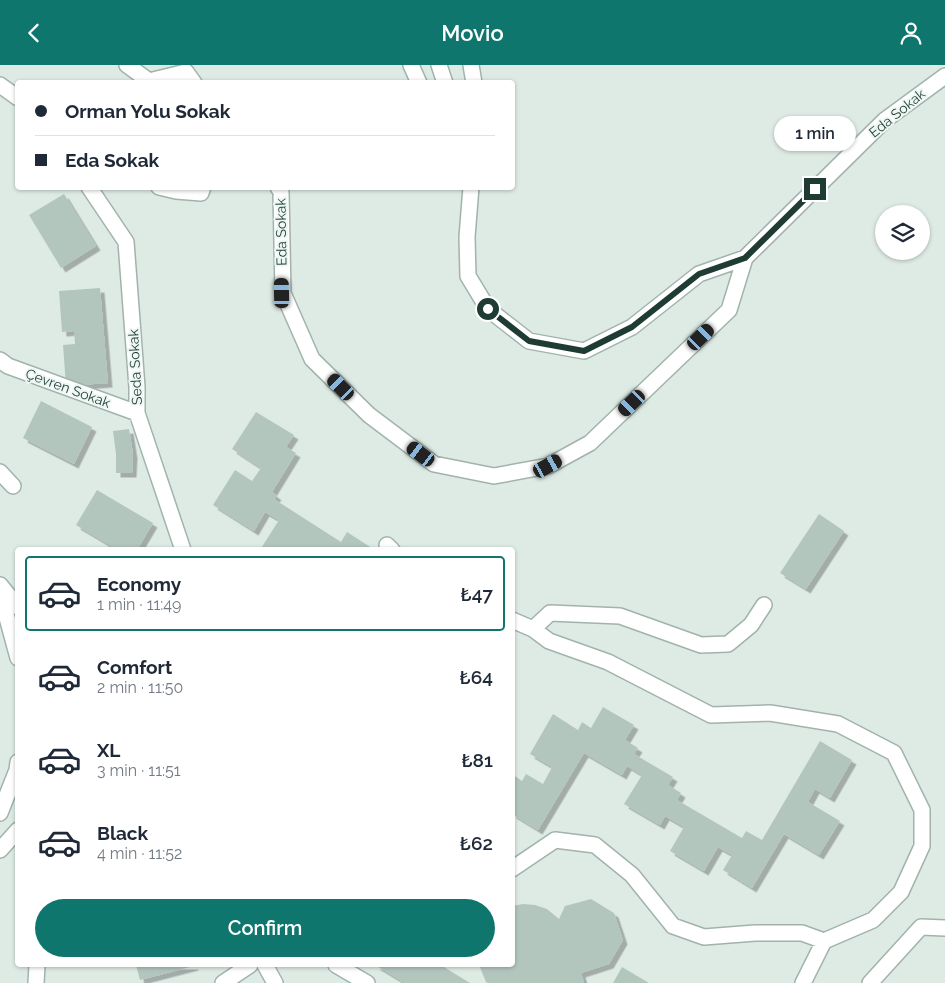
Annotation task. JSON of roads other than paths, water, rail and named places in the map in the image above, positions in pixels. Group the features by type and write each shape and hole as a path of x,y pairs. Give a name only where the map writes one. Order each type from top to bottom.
{"street":[{"path":"127,65 146,80"},
{"path":"411,65 418,80"},
{"path":"439,65 444,80"},
{"path":"471,65 474,80"},
{"path":"159,80 192,73"},
{"name":"Eda Sokak","path":"280,190 282,293 312,359 369,415 434,464 494,476 548,466 590,443 729,310 745,258 885,119 945,76"},
{"path":"0,85 15,96"},
{"name":"Seda Sokak","path":"91,190 126,242 137,387 137,413 182,547"},
{"path":"172,190 201,193 202,190"},
{"path":"471,190 467,237 468,277 488,309 529,341 584,351 632,327 699,274 745,258"},
{"name":"Çevren Sokak","path":"0,360 8,366 137,413"},
{"path":"0,472 13,486"},
{"path":"0,584 15,603"},
{"path":"0,592 15,647"},
{"path":"533,629 550,613 620,616 701,645 728,644 751,625 764,605"},
{"path":"515,621 533,629 549,641 608,662 711,715 770,713 838,723 894,753 922,810 922,847 901,892 873,920 824,941 803,983"},
{"path":"0,813 15,775"},
{"path":"0,818 15,824"},
{"path":"0,850 15,833"},
{"path":"515,867 555,840 595,845 632,875 673,926 704,937 755,933 802,933 824,941"},
{"path":"870,983 921,927 945,928"},
{"path":"36,983 37,967"},
{"path":"224,983 247,967"},
{"path":"266,967 275,983"},
{"path":"338,967 351,979 367,983"}]}
